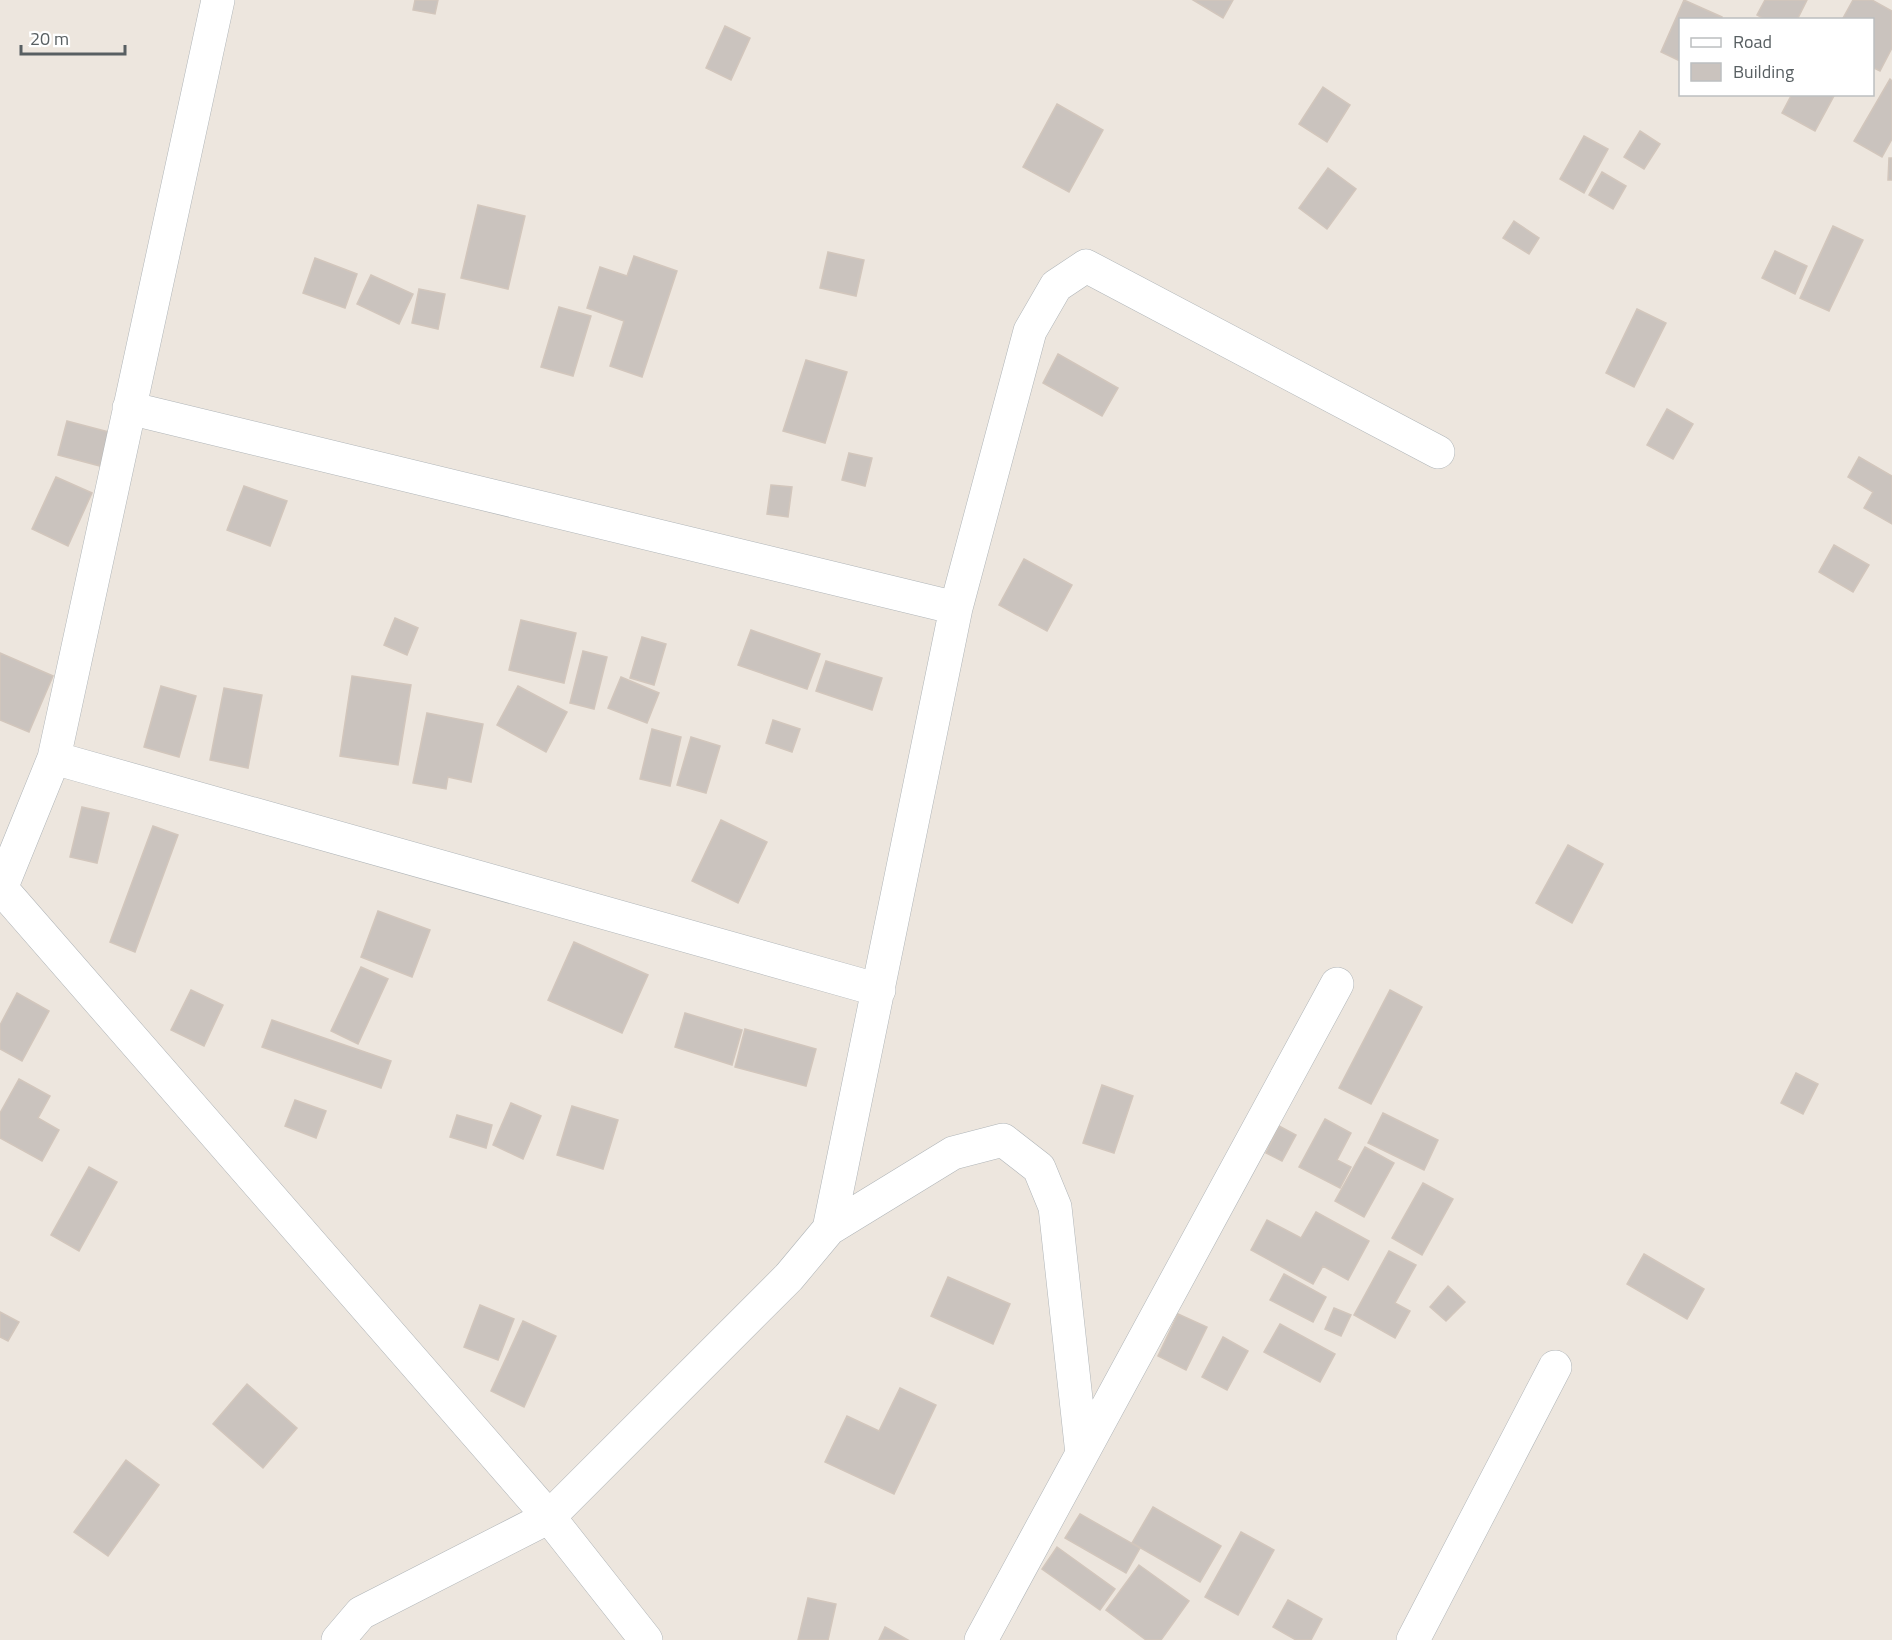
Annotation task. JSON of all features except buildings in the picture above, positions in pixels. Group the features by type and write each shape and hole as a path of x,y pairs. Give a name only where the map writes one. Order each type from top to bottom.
{"street":[{"path":"218,0 54,758 1,889 549,1517 646,1640"},
{"path":"829,1229 956,608 1030,331 1056,286 1086,266 1438,452"},
{"path":"129,408 956,608"},
{"path":"54,758 879,990"},
{"path":"981,1640 1337,984"},
{"path":"338,1640 362,1613 549,1517 789,1277 829,1229 953,1153 963,1150 1003,1140 1039,1168 1055,1207 1082,1454"},
{"path":"1413,1640 1555,1367"}]}
